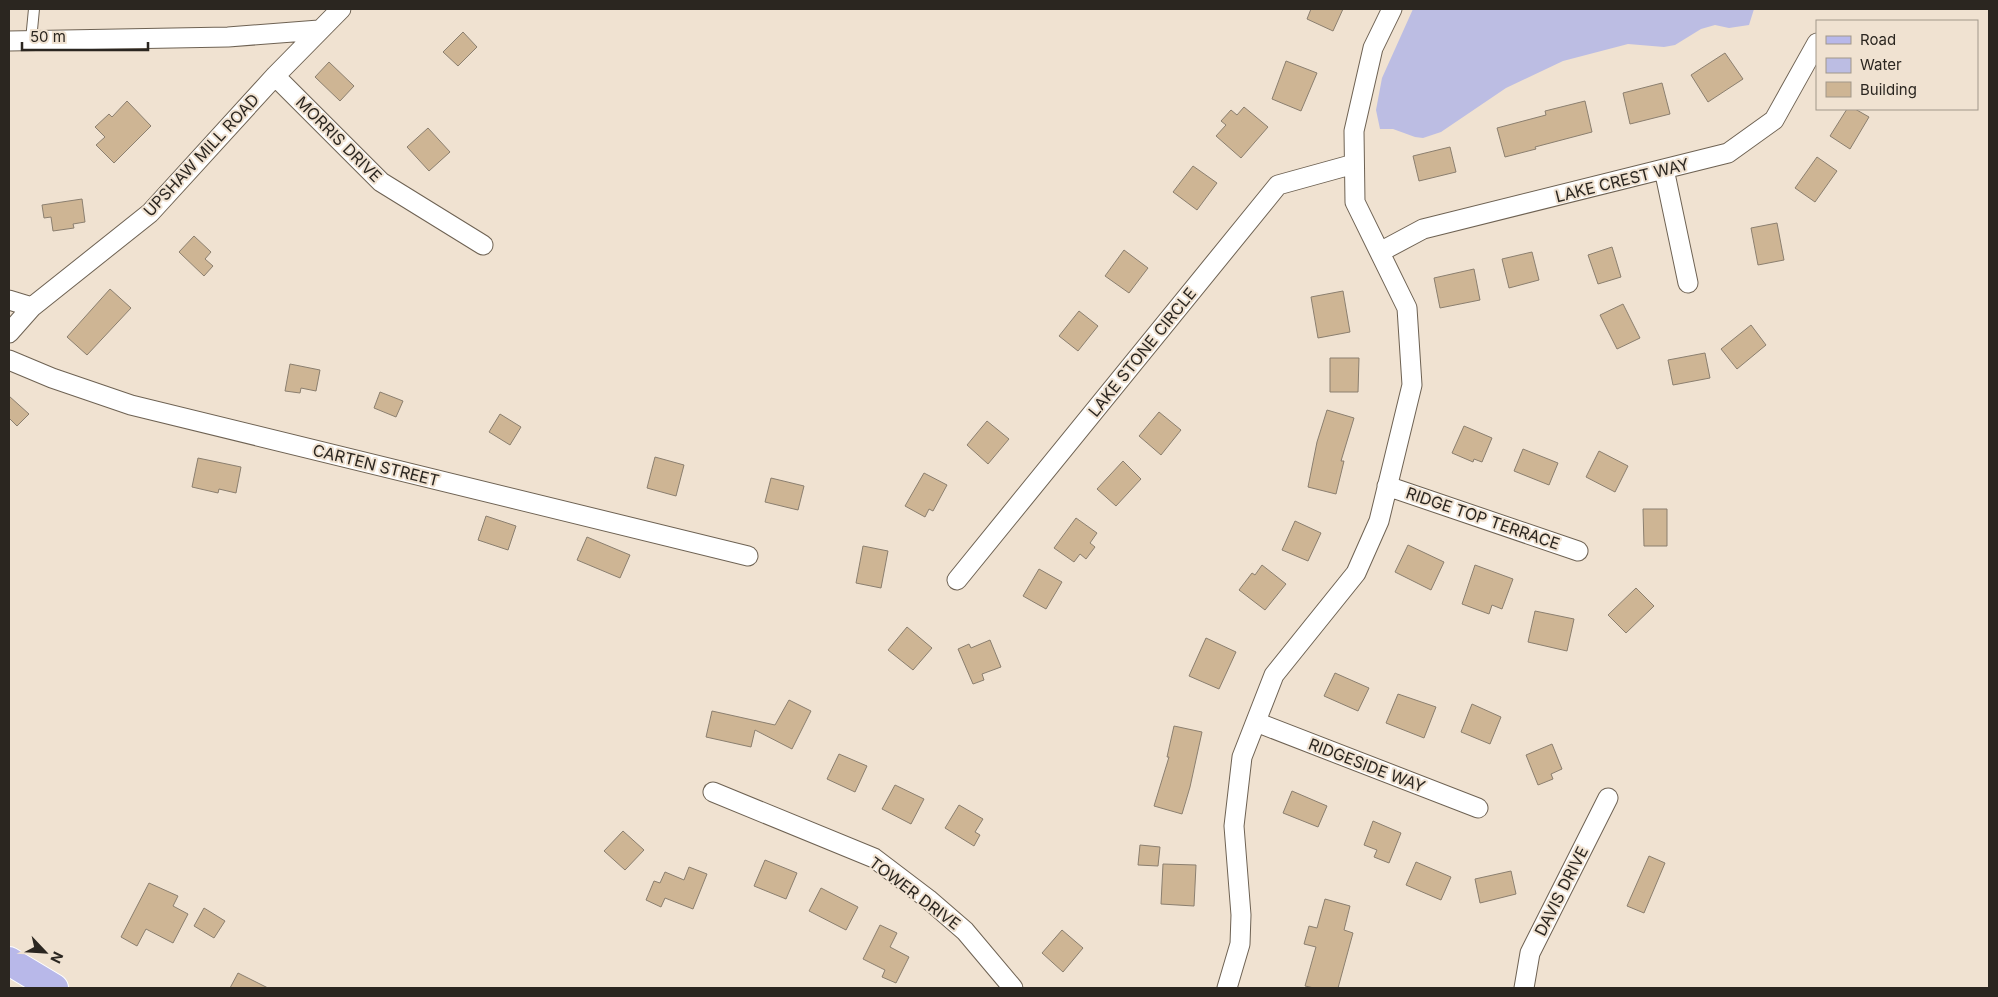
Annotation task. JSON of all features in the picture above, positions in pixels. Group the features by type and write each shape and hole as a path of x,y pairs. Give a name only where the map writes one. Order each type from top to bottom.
{"main road":[{"path":"9,961 54,988"}],"street":[{"name":"UPSHAW MILL ROAD","path":"9,333 32,307 150,213 275,76 341,9"},
{"path":"1227,988 1240,944 1241,915 1234,826 1242,757 1274,674 1356,573 1379,521 1412,385 1407,308 1355,202 1354,131 1373,48 1392,9"},
{"path":"9,40 228,37 319,30"},
{"name":"LAKE CREST WAY","path":"1380,252 1423,230 1728,153 1774,120 1816,45"},
{"name":"MORRIS DRIVE","path":"275,76 381,182 483,245"},
{"name":"LAKE STONE CIRCLE","path":"957,580 1278,185 1354,164"},
{"path":"1664,169 1688,283"},
{"path":"9,300 32,307"},
{"name":"CARTEN STREET","path":"9,360 52,378 131,405 748,556"},
{"name":"RIDGE TOP TERRACE","path":"1387,486 1578,551"},
{"name":"RIDGESIDE WAY","path":"1256,722 1478,808"},
{"name":"TOWER DRIVE","path":"714,792 874,858 965,930 1013,988"},
{"name":"DAVIS DRIVE","path":"1524,988 1530,953 1608,798"}],"lane":[{"path":"31,40 34,9"}],"water":[{"path":"1413,9 1754,9 1749,25 1729,28 1715,25 1701,29 1675,45 1664,47 1628,44 1563,61 1506,88 1441,132 1423,138 1393,129 1380,129 1376,110 1382,78"}],"building":[{"path":"1311,9 1343,9 1333,31 1307,19"},
{"path":"463,32 477,47 458,66 443,52"},
{"path":"1725,53 1743,79 1708,102 1691,75"},
{"path":"1286,61 1317,73 1301,111 1272,99"},
{"path":"329,62 354,86 340,101 315,77"},
{"path":"1662,83 1670,114 1630,124 1623,93"},
{"path":"127,101 151,126 114,163 96,145 105,137 95,127 109,114 112,117"},
{"path":"1585,101 1592,132 1505,157 1497,128 1546,115 1545,111"},
{"path":"1244,107 1268,127 1241,158 1216,136 1226,125 1221,121 1231,110 1237,115"},
{"path":"1846,110 1857,110 1869,117 1850,149 1830,136"},
{"path":"428,128 450,152 429,171 407,147"},
{"path":"1450,147 1456,172 1419,181 1413,156"},
{"path":"1817,157 1837,171 1815,202 1795,188"},
{"path":"1193,166 1217,183 1197,210 1173,192"},
{"path":"82,199 85,222 73,224 74,228 53,231 51,217 44,218 42,205"},
{"path":"1777,223 1784,260 1758,265 1751,228"},
{"path":"194,236 211,252 205,259 213,266 204,276 179,252"},
{"path":"1612,247 1621,277 1598,284 1588,255"},
{"path":"1124,250 1148,268 1129,293 1105,276"},
{"path":"1532,252 1539,280 1509,288 1502,259"},
{"path":"1474,269 1480,300 1440,308 1434,278"},
{"path":"110,289 131,308 87,355 67,337"},
{"path":"1343,291 1350,332 1318,338 1311,297"},
{"path":"1623,304 1640,338 1617,349 1600,315"},
{"path":"1079,311 1098,326 1078,351 1059,336"},
{"path":"1751,325 1766,345 1737,369 1721,349"},
{"path":"1705,353 1710,378 1673,385 1668,360"},
{"path":"1330,358 1359,358 1358,392 1330,392"},
{"path":"290,364 320,370 316,391 301,388 300,393 285,391"},
{"path":"380,392 403,401 396,417 374,408"},
{"path":"9,396 29,414 17,426 9,418"},
{"path":"1327,410 1354,418 1341,461 1344,461 1336,494 1308,487 1317,442"},
{"path":"1159,412 1181,430 1161,455 1139,436"},
{"path":"500,414 521,427 510,445 489,432"},
{"path":"987,421 1009,439 988,464 967,445"},
{"path":"1464,426 1492,438 1482,462 1474,459 1473,462 1452,453"},
{"path":"1523,449 1558,463 1549,485 1514,471"},
{"path":"1599,451 1628,466 1615,492 1586,477"},
{"path":"655,457 684,465 676,496 647,488"},
{"path":"198,458 241,467 236,493 219,489 218,493 192,487"},
{"path":"1123,461 1141,479 1116,506 1097,489"},
{"path":"924,473 947,485 933,511 929,509 925,517 905,506"},
{"path":"771,478 804,486 798,510 765,502"},
{"path":"1643,509 1667,509 1667,546 1644,546"},
{"path":"486,516 516,526 508,550 478,540"},
{"path":"1076,518 1097,533 1090,543 1095,547 1086,559 1080,554 1074,562 1054,548"},
{"path":"1295,521 1321,533 1308,561 1282,550"},
{"path":"587,537 630,555 620,578 577,560"},
{"path":"1408,545 1444,562 1431,590 1395,572"},
{"path":"863,546 888,551 881,588 856,583"},
{"path":"1262,565 1286,584 1265,610 1239,590 1252,573 1255,575"},
{"path":"1475,565 1513,579 1502,609 1492,605 1489,614 1462,604"},
{"path":"1039,569 1062,582 1046,609 1023,596"},
{"path":"1636,588 1654,606 1626,633 1608,615"},
{"path":"1535,611 1574,619 1567,651 1528,642"},
{"path":"907,627 932,648 913,670 888,650"},
{"path":"1206,638 1236,652 1219,689 1189,676"},
{"path":"990,640 1001,667 982,674 984,680 973,684 958,649 969,644 971,648"},
{"path":"1335,673 1369,688 1358,711 1324,696"},
{"path":"1398,694 1436,707 1424,738 1386,723"},
{"path":"789,700 811,711 792,749 755,730 751,747 706,737 712,711 775,725"},
{"path":"1472,704 1501,717 1490,744 1461,732"},
{"path":"1174,726 1202,732 1182,814 1154,806 1169,757 1167,757"},
{"path":"1552,744 1562,769 1551,774 1553,779 1538,785 1526,755"},
{"path":"839,754 867,766 855,792 827,779"},
{"path":"895,785 924,799 911,824 882,809"},
{"path":"1292,791 1327,806 1318,827 1283,813"},
{"path":"959,805 983,819 975,832 980,835 974,846 945,828"},
{"path":"1373,821 1401,833 1389,863 1374,857 1377,850 1364,845"},
{"path":"623,831 644,850 625,870 604,851"},
{"path":"1140,845 1160,847 1158,866 1138,865"},
{"path":"1649,856 1665,863 1644,913 1627,906"},
{"path":"765,860 797,873 786,899 754,886"},
{"path":"1416,862 1451,877 1441,900 1406,885"},
{"path":"1163,864 1196,865 1194,906 1161,904"},
{"path":"689,867 707,874 693,909 665,898 661,907 646,900 654,881 660,883 665,872 684,880"},
{"path":"1511,871 1516,894 1480,903 1475,879"},
{"path":"149,883 178,896 173,906 188,914 173,943 146,929 137,946 121,937"},
{"path":"821,888 858,907 846,930 809,911"},
{"path":"1325,899 1350,906 1344,930 1353,933 1338,988 1305,986 1316,947 1304,944 1309,926 1317,928"},
{"path":"204,908 225,921 214,938 194,926"},
{"path":"880,925 897,933 890,947 909,957 896,983 882,977 885,970 863,959"},
{"path":"1062,930 1083,948 1063,972 1042,953"},
{"path":"238,973 268,988 230,988"}]}
